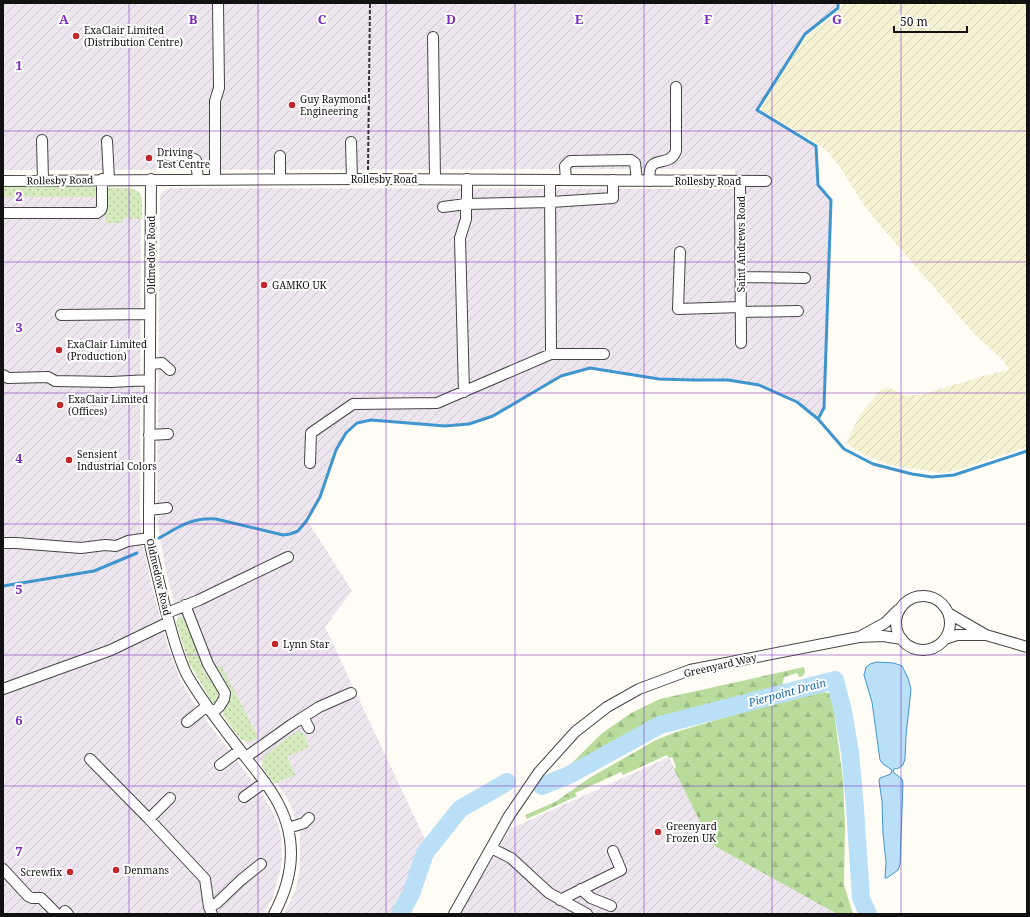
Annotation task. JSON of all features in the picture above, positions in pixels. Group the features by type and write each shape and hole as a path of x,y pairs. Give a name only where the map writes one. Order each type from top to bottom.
{"street":[{"path":"215,179 215,101 219,88 218,3"},
{"path":"433,37 435,179"},
{"path":"650,181 649,172 652,164 670,159 674,156 676,151 676,87"},
{"path":"42,140 43,180"},
{"path":"3,213 97,212 100,210 102,207 106,179 107,140"},
{"path":"351,142 352,179"},
{"path":"167,155 186,155 196,160 198,179"},
{"path":"280,156 280,179"},
{"path":"566,180 565,166 570,161 631,160 635,162 637,180"},
{"name":"Rollesby Road","path":"3,181 106,179 766,181"},
{"name":"Oldmedow Road","path":"151,179 149,538 168,617 181,662 194,686 210,710 265,782 277,802 288,828 291,849 290,873 286,887 274,914"},
{"path":"464,392 460,238 466,219 466,204 468,197 466,179"},
{"path":"550,180 551,354"},
{"path":"444,207 466,204 551,202 613,198 613,180"},
{"name":"Saint Andrews Road","path":"740,181 741,344"},
{"name":"Saint Andrews Road","path":"680,252 678,309 713,308 741,310"},
{"path":"741,277 805,278"},
{"path":"741,310 798,311"},
{"path":"61,315 150,314"},
{"path":"310,463 311,433 354,404 437,403 551,354 604,354"},
{"path":"150,364 162,363 170,370"},
{"path":"3,375 8,378 48,378 55,381 90,382 150,380"},
{"path":"149,435 168,434"},
{"path":"148,510 167,508"},
{"path":"3,543 81,548 116,546 128,541 149,538"},
{"path":"3,689 111,650 168,617 185,605 288,557"},
{"path":"926,596 939,602 944,606 948,613 950,622 945,638 938,645 921,650 907,644 898,632 896,623 902,606 908,600 926,596"},
{"path":"185,605 208,664 225,693 224,699 221,703 187,722"},
{"name":"Greenyard Way","path":"859,636 885,623 902,606"},
{"path":"948,613 986,635 1027,647"},
{"path":"945,638 957,635 986,635"},
{"name":"Greenyard Way","path":"454,914 509,816 539,772 575,732 607,707 639,689 690,670 859,636 883,636 902,639"},
{"path":"220,765 243,754 319,707 351,693"},
{"path":"303,717 309,728"},
{"path":"90,759 149,819 205,880 210,911"},
{"path":"244,797 265,782"},
{"path":"149,819 170,798"},
{"path":"288,828 304,823 309,818"},
{"path":"491,848 511,858 549,893 587,914"},
{"path":"560,900 621,870 613,851"},
{"path":"210,911 241,880 261,864"},
{"path":"3,869 28,896 32,898 41,898 63,913"},
{"path":"581,889 591,898 611,906"}],"path":[{"path":"368,179 370,3"}],"shaded area":[{"path":"3,3 838,3 838,8 805,34 757,109 816,146 818,185 831,200 824,408 818,419 797,402 759,385 728,380 659,379 590,368 561,376 493,416 469,424 445,426 371,420 357,423 346,433 336,450 320,497 307,520 352,591 325,627 429,848 425,853 411,894 400,914 284,914 296,889 300,868 300,836 293,812 287,798 278,785 206,689 179,623 165,567 157,512 160,196 163,191 169,188 735,189 735,169 3,170"},
{"path":"842,3 1027,3 1027,447 954,471 941,473 891,465 867,456 847,444 849,436 860,415 878,392 885,388 893,389 905,396 924,394 983,376 1009,370 1002,359 977,337 879,224 863,204 842,170 829,153 818,144 761,110 780,75 798,47 809,34 836,14 841,8"},
{"path":"3,187 130,188 136,190 141,195 140,517 142,542 167,643 180,680 196,707 263,795 276,818 281,836 281,868 273,897 264,914 3,914"},
{"path":"669,757 711,844 837,914 460,914 510,829"}],"green space":[{"path":"3,187 97,187 97,197 3,197"},
{"path":"107,188 130,188 139,192 142,199 142,219 123,218 122,223 106,223"},
{"path":"178,618 185,618 205,674 216,687 218,693 215,703 212,702 188,661 176,622"},
{"path":"221,665 258,737 251,742 241,740 223,715 230,692 226,681 216,667"},
{"path":"804,667 805,672 803,676 799,677 797,673 784,677 782,686 744,698 678,714 642,727 572,768 570,765 601,734 631,713 660,699"},
{"path":"824,692 829,693 832,699 843,780 845,825 844,885 853,914 837,914 711,844 674,769 676,767 672,757 669,758 667,755 623,775 621,772 575,793 577,796 527,819 525,815 555,802 591,777 656,740 676,732 800,695"},
{"path":"296,731 304,734 309,747 287,757 295,775 274,784 262,767 263,757"}],"water":[{"path":"877,662 894,663 902,666 908,678 911,689 905,759 903,765 894,769 893,772 902,779 903,784 900,865 898,870 887,878 885,878 886,862 882,801 879,781 880,778 891,774 892,770 880,760 872,702 864,675 866,667"}],"waterway":[{"path":"818,419 824,408 831,200 818,185 816,146 757,110 805,34 838,8 838,3"},
{"path":"159,538 193,521 207,519 216,519 283,535 298,531 307,520 320,497 336,450 346,433 357,423 371,420 445,426 469,424 493,416 561,376 590,368 659,379 728,380 759,385 797,402 818,419 844,449 873,464 912,474 932,477 954,475 1027,451"},
{"path":"3,586 94,571 137,553"},
{"name":"Pierpoint Drain","path":"542,786 569,775 660,725 835,680 843,711 850,752 861,898 868,914"},
{"name":"Pierpoint Drain","path":"400,914 411,894 425,853 460,809 507,782"}],"place":[{"name":"ExaClair Limited (Distribution Centre)","path":"76,36"},
{"name":"Guy Raymond Engineering","path":"292,105"},
{"name":"Driving Test Centre","path":"149,158"},
{"name":"GAMKO UK","path":"264,285"},
{"name":"ExaClair Limited (Production)","path":"59,350"},
{"name":"ExaClair Limited (Offices)","path":"60,405"},
{"name":"Sensient Industrial Colors","path":"69,460"},
{"name":"Lynn Star","path":"275,644"},
{"name":"Greenyard Frozen UK","path":"658,832"},
{"name":"Denmans","path":"116,870"},
{"name":"Screwfix","path":"70,872"}]}
